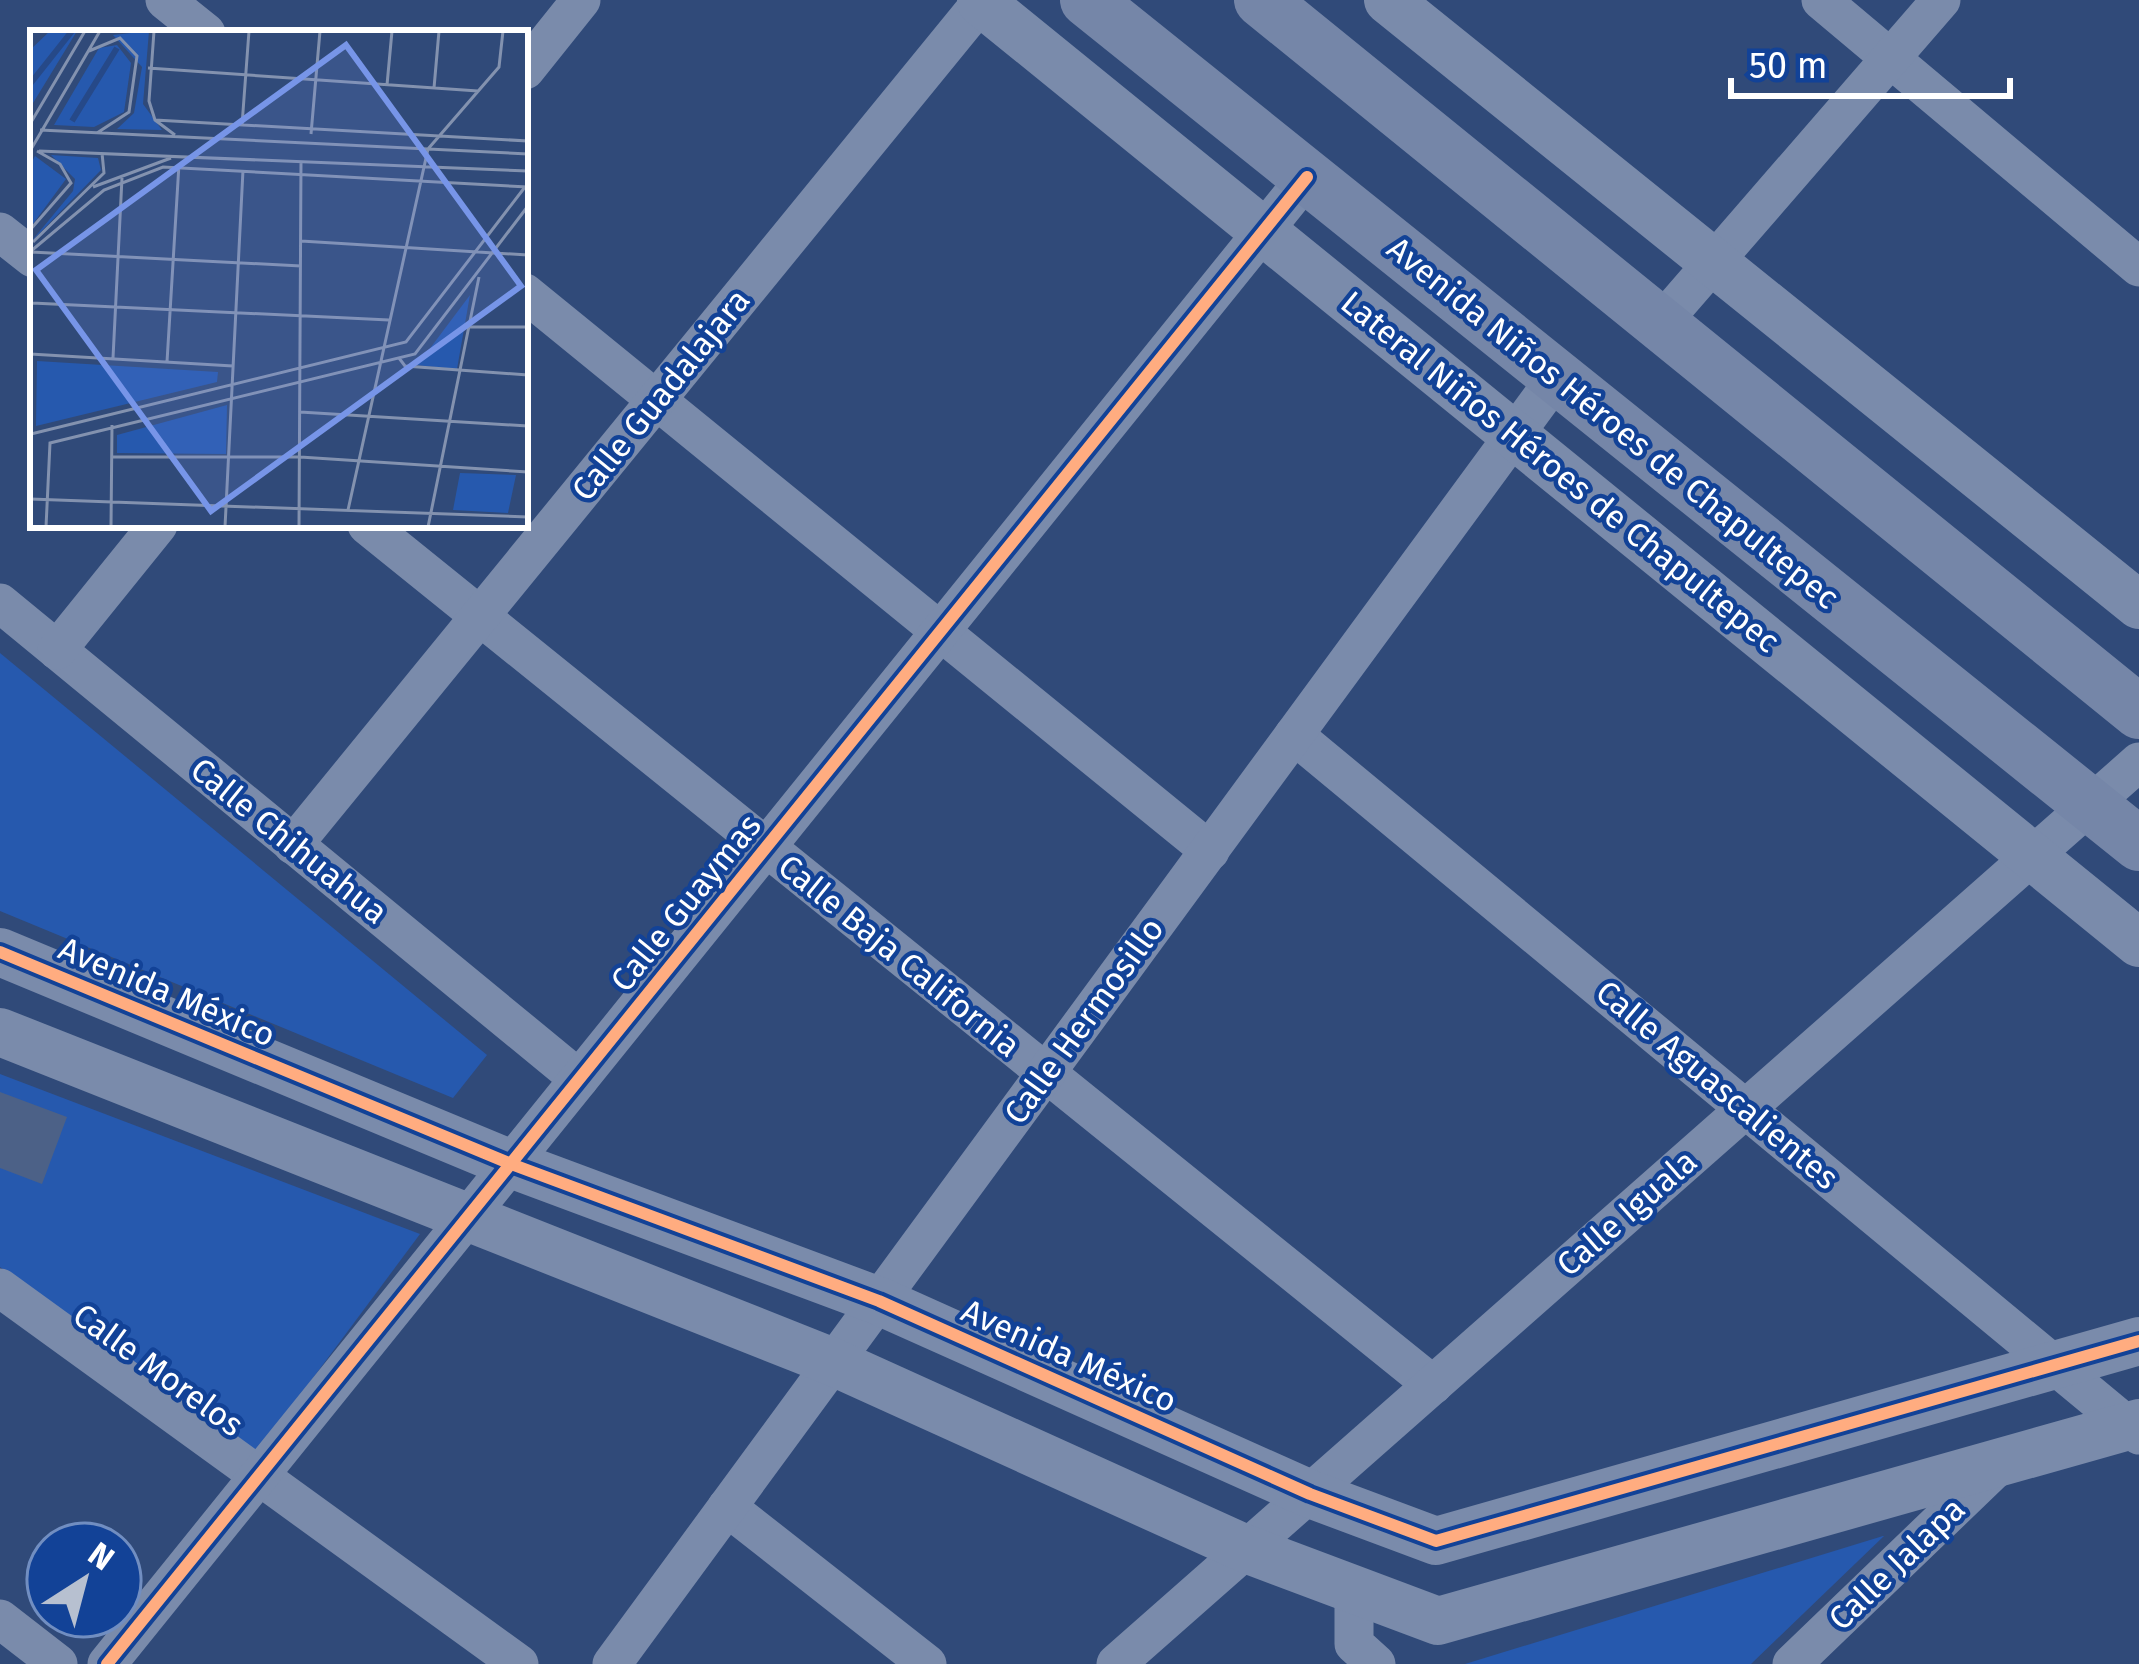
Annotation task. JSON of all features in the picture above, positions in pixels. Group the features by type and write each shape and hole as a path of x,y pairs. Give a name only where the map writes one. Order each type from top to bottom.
{"main road":[{"name":"Avenida Niños Héroes de Chapultepec","path":"1087,0 2139,844"},
{"path":"1261,0 2139,712"}],"street":[{"path":"165,0 202,30"},
{"path":"528,66 581,0"},
{"path":"1821,0 2139,267"},
{"path":"1660,324 1941,0"},
{"name":"Lateral Niños Héroes de Chapultepec","path":"981,1 2139,944"},
{"name":"Calle Guadalajara","path":"293,845 981,1"},
{"path":"1407,6 1714,262 2139,605"},
{"name":"Calle Guaymas","path":"107,1664 1307,177"},
{"path":"0,232 30,256"},
{"path":"528,295 1210,851"},
{"name":"Calle Hermosillo","path":"612,1664 1556,378"},
{"path":"57,650 156,528"},
{"name":"Calle Baja California","path":"371,528 1044,1076 1433,1384"},
{"name":"Calle Chihuahua","path":"0,603 579,1079"},
{"name":"Calle Aguascalientes","path":"1294,735 2136,1428"},
{"name":"Calle Iguala","path":"1116,1664 2139,762"},
{"name":"Avenida México","path":"0,952 511,1164 879,1301 1310,1494 1436,1541 2139,1341"},
{"path":"0,1032 464,1221 833,1363 1246,1549 1438,1622 2136,1428"},
{"name":"Calle Morelos","path":"0,1288 519,1664"},
{"name":"Calle Jalapa","path":"1792,1664 2001,1463"},
{"path":"727,1507 927,1664"},
{"path":"1354,1590 1354,1644 1376,1664"},
{"path":"0,1619 58,1664"}],"shaded area":[{"path":"0,653 487,1055 453,1098 0,911"},
{"path":"0,1074 420,1234 255,1456 0,1267"},
{"path":"1883,1536 1751,1664 1465,1664"}],"building":[{"path":"0,1092 67,1117 42,1184 0,1168"}],"cycle path":[{"path":"107,1664 1307,177"},
{"path":"0,952 511,1164 879,1301 1310,1494 1436,1541 2139,1341"}]}
